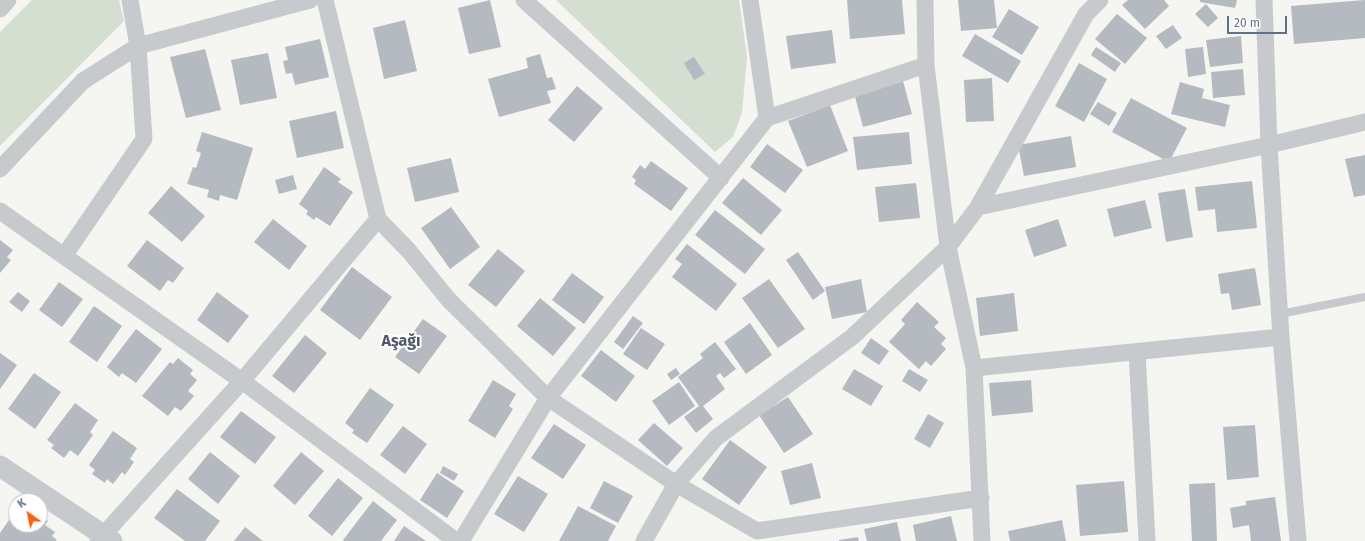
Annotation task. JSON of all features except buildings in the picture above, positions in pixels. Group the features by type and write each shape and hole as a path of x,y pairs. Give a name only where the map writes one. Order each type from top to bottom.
{"street":[{"path":"0,9 8,0"},
{"path":"64,256 144,139 138,46 130,0"},
{"path":"0,169 83,81 138,46 310,0"},
{"path":"325,0 378,219 409,251 448,299 548,398 676,484 757,531 981,498"},
{"path":"524,0 721,178"},
{"path":"750,0 767,118"},
{"path":"925,0 926,65 948,247 974,368 982,541"},
{"path":"644,541 676,484 716,438 852,337 948,247 978,208 1086,14 1100,0"},
{"path":"1264,0 1269,145 1281,337 1298,541"},
{"path":"461,541 548,398 767,118 926,65"},
{"path":"978,208 1269,145 1365,122"},
{"path":"0,211 242,381 456,541"},
{"path":"0,466 104,539 242,381 378,219"},
{"path":"974,368 1281,337"},
{"path":"1136,352 1147,541"}],"lane":[{"path":"1280,314 1365,297"}],"shaded area":[{"path":"32,0 119,0 124,21 0,146 0,32"},
{"path":"556,0 739,0 747,57 742,113 733,137 715,152"}],"district":[{"name":"Aşağı","path":"401,342"}]}
